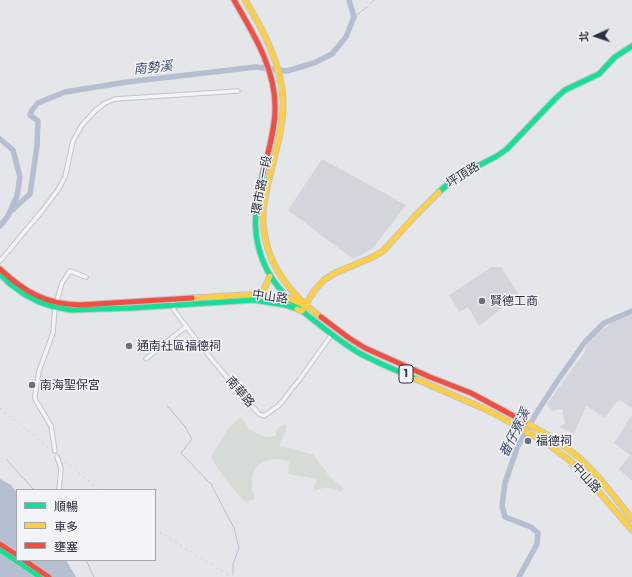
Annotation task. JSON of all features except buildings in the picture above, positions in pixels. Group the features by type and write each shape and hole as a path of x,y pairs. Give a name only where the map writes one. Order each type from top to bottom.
{"main road":[{"name":"環市路一段","path":"234,0 259,46 266,63 275,102 272,134 257,198 255,224 257,242 262,259 270,276 285,296 302,311"},
{"name":"環市路一段","path":"245,0 269,44 276,64 283,98 283,118 263,207 263,231 265,244 273,266 285,284 305,305"},
{"name":"坪頂路","path":"302,311 314,291 324,280 335,273 373,257 383,251 444,187 455,178 497,156 507,148 556,98 566,90 600,74 615,57 632,46"},
{"name":"中山路","path":"0,269 15,283 27,291 56,305 71,310 254,300 302,311 352,349 368,358 466,399 517,426 559,452 576,466 632,530"},
{"name":"中山路","path":"0,274 10,284 24,294 39,302 56,305 80,305 250,294 285,296 305,305 356,343 372,352 469,392 521,419 567,447 602,483 632,519"},
{"path":"262,294 270,276"},
{"path":"0,544 16,554"},
{"path":"0,550 16,561"},
{"path":"16,561 40,577"},
{"path":"25,561 49,577"}],"street":[{"path":"0,261 58,190 65,177 70,150 78,130 96,110 105,103 115,99 238,91"},
{"path":"55,451 51,426 35,399 39,371 53,333 56,305 62,283 70,271 86,277"},
{"path":"173,305 174,299"},
{"name":"南華路","path":"173,305 174,310 186,327 237,390 260,414 264,416 282,402 332,334"},
{"path":"146,359 186,327"},
{"path":"57,457 61,468 59,489"}],"shaded area":[{"path":"322,159 406,205 373,248 353,259 288,210"},
{"name":"賢德工商","path":"492,267 501,267 519,295 479,326 468,307 459,312 449,295"},
{"path":"632,314 632,407 631,408 620,400 615,404 605,418 586,406 574,434 559,427 565,423 562,409 553,411 547,404 584,353 587,345 595,335 613,322"},
{"path":"631,416 632,481 619,469 630,455 614,443"},
{"path":"240,418 243,419 249,429 266,437 276,436 276,430 284,424 287,425 279,445 313,454 330,477 344,489 341,492 328,488 322,488 315,491 313,490 317,479 288,474 289,461 273,459 263,462 255,469 252,486 255,499 245,502 231,486 211,457 229,427"}],"water":[{"path":"0,479 11,485 16,492 16,561 67,561 76,577 0,577"}],"waterway":[{"name":"南勢溪","path":"10,212 30,194 37,146 38,121 30,115 38,103 65,92 127,82 256,67 287,71 314,63 332,54 346,37 354,17 349,0"},
{"path":"371,3 374,0"},
{"path":"354,17 367,7"},
{"path":"0,139 13,150 20,177 17,196 8,216 0,226"},
{"name":"番仔寮溪","path":"519,577 537,544 538,533 531,527 505,517 502,506 505,483 517,448 537,412 585,342 604,323 632,311"},
{"path":"167,406 184,425 192,439 181,453 211,484 234,528 239,548 233,564 233,575"},
{"path":"7,460 33,489"},
{"path":"86,561 94,577"}],"railway":[{"path":"0,408 99,489"},
{"path":"156,530 231,577"}],"traffic: fast":[{"path":"439,192 455,178 497,156 507,149 565,90 599,74 615,57 632,46"},
{"path":"263,173 256,209 256,236 262,259 275,283 303,312 348,346 369,358 416,379"},
{"path":"0,274 10,284 39,302 71,310 132,308 254,300 285,305 297,309"},
{"path":"0,550 16,561"},
{"path":"16,561 40,577"}],"traffic: slow":[{"path":"245,0 270,47 282,86 283,108 280,135 264,205 264,232 267,247 272,261 288,286 321,317"},
{"path":"297,309 302,311 314,291 324,280 335,273 373,257 383,251 439,192"},
{"path":"262,294 270,276"},
{"path":"192,298 262,294 285,297 304,305"},
{"path":"416,379 485,409 549,445 579,469 632,530"},
{"path":"525,422 557,441 576,455 602,481 632,519"}],"traffic: jam":[{"path":"234,0 256,38 272,80 275,109 274,125 263,173"},
{"path":"0,269 18,284 36,295 56,302 68,304 80,305 192,298"},
{"path":"321,317 365,348 430,377 471,393 525,422"},
{"path":"0,544 16,554"},
{"path":"25,561 49,577"}],"place":[{"name":"賢德工商","path":"482,301"},
{"name":"通南社區福德祠","path":"129,346"},
{"name":"南海聖保宮","path":"32,385"},
{"name":"福德祠","path":"528,441"}]}
